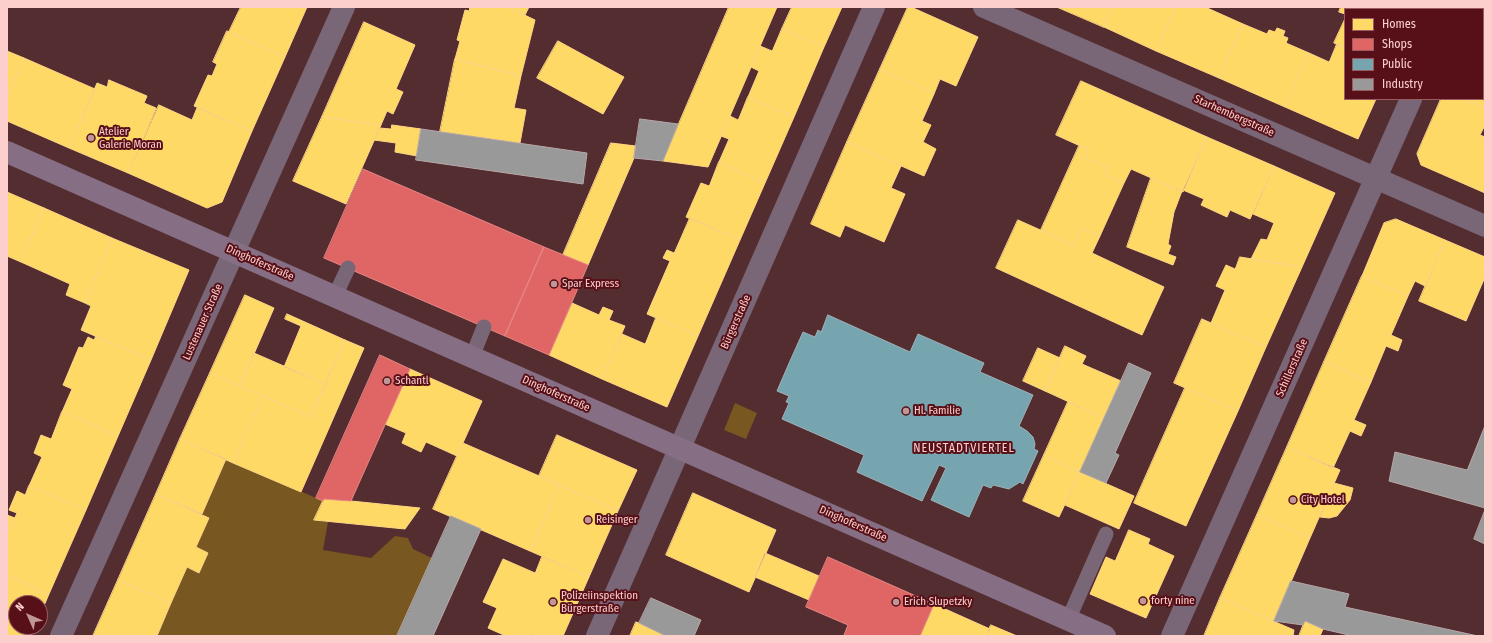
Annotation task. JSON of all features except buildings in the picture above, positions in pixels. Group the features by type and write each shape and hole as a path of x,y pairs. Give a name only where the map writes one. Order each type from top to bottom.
{"main road":[{"name":"Dinghoferstraße","path":"7,152 1105,636"}],"street":[{"name":"Lustenauer Straße","path":"61,636 344,7"},
{"name":"Bürgerstraße","path":"597,636 874,7"},
{"name":"Starhembergstraße","path":"984,7 1485,226"},
{"name":"Schillerstraße","path":"1172,636 1411,100"}],"lane":[{"path":"335,296 348,268"},
{"path":"472,357 484,327"},
{"path":"1068,620 1106,534"}],"shaded area":[{"path":"735,403 757,413 746,439 724,430"},
{"path":"226,459 323,501 314,520 328,522 323,550 371,558 395,536 408,538 413,549 432,558 397,636 157,636 187,567 199,572 208,553 196,547 209,518 202,514"}],"place":[{"name":"Atelier Galerie Moran","path":"91,138"},
{"name":"Spar Express","path":"554,284"},
{"name":"Schantl","path":"387,381"},
{"name":"Hl. Familie","path":"906,411"},
{"name":"City Hotel","path":"1293,500"},
{"name":"Reisinger","path":"588,520"},
{"name":"forty nine","path":"1143,601"},
{"name":"Polizeiinspektion Bürgerstraße","path":"553,602"},
{"name":"Erich Slupetzky","path":"896,602"}],"district":[{"name":"NEUSTADTVIERTEL","path":"964,449"}]}
